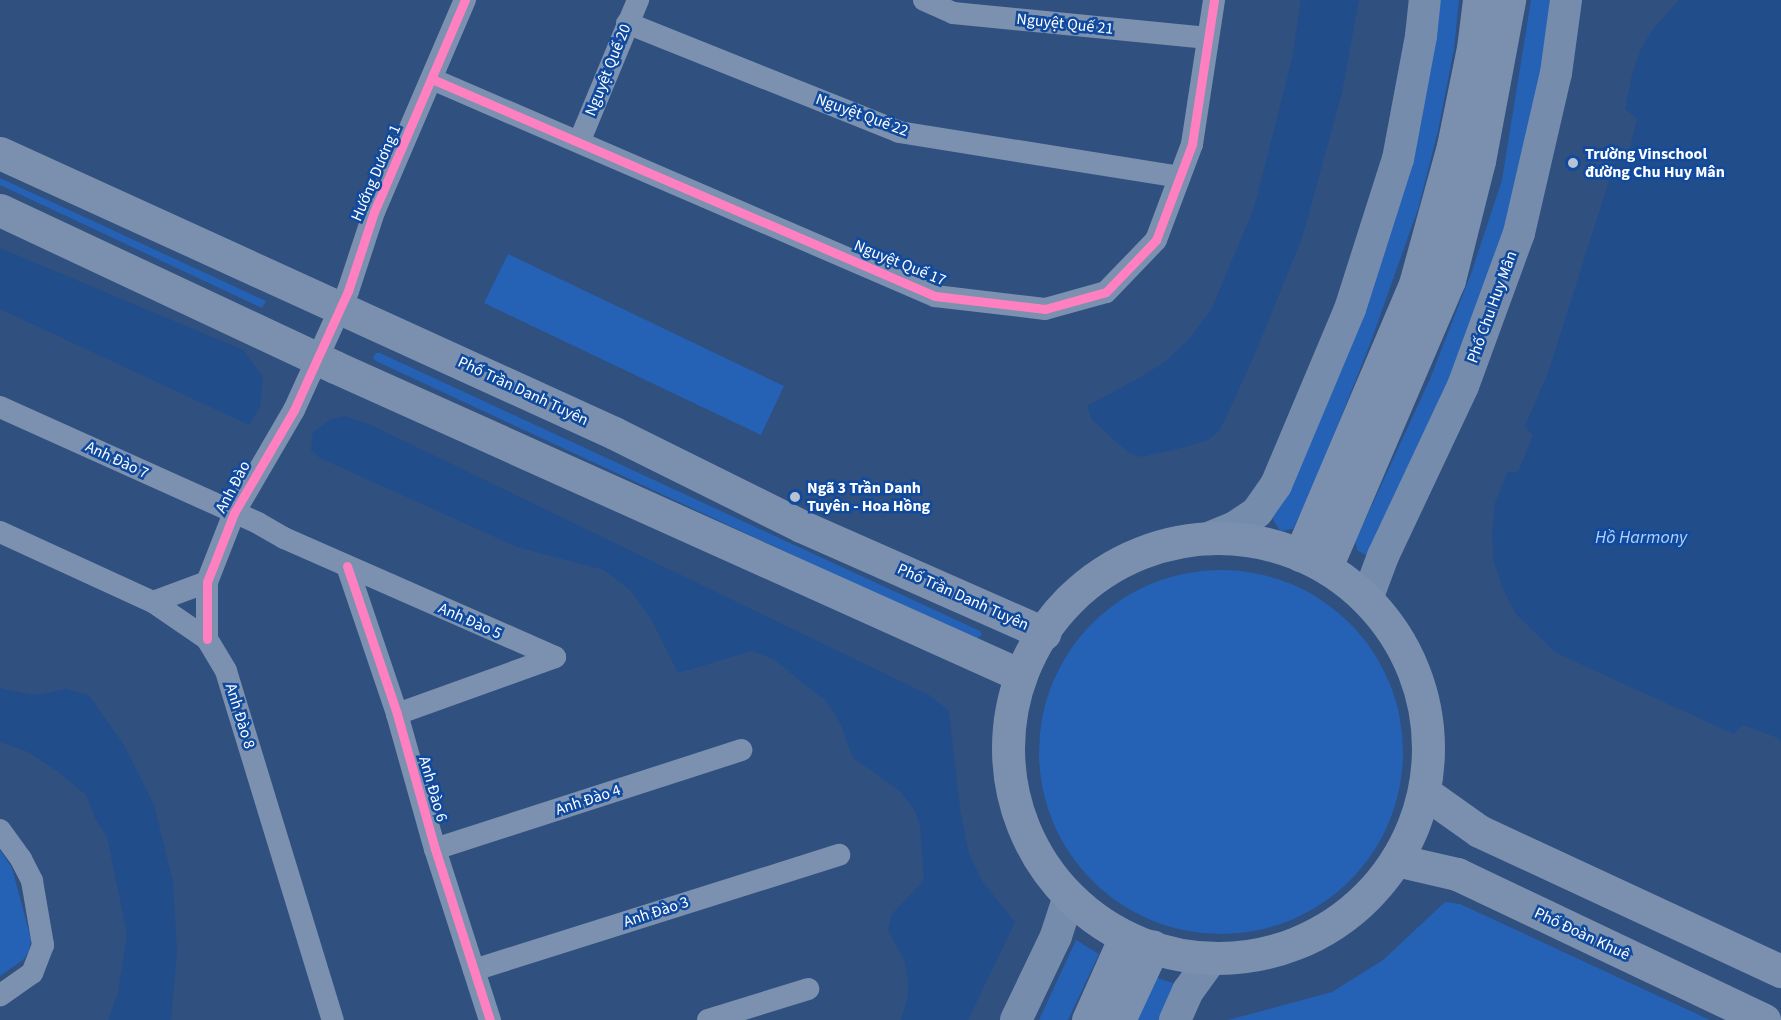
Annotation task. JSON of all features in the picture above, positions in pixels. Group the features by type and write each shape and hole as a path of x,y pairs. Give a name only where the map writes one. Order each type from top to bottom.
{"main road":[{"path":"1208,538 1235,527 1257,512 1276,485 1350,309 1398,159 1421,36 1425,0"},
{"path":"1313,561 1415,284 1453,146 1473,48 1479,0"},
{"path":"1313,561 1449,280 1479,161 1509,0"},
{"name":"Phố Chu Huy Mân","path":"1367,599 1383,556 1463,386 1519,233 1556,73 1566,0"},
{"name":"Phố Trần Danh Tuyên","path":"0,153 614,433 801,526 997,610 1044,633"},
{"path":"0,210 317,358 1020,675"},
{"path":"1208,538 1244,539 1279,546 1313,561 1367,599 1390,625 1408,655 1420,688 1428,734 1429,757 1424,792 1413,827 1396,860 1374,889 1347,914 1317,934 1283,948 1248,957 1211,959 1167,953 1095,920 1068,898 1046,872 1028,842 1016,810 1008,777 1007,742 1011,708 1020,675 1035,644 1080,590 1108,569 1140,553 1173,543 1208,538"},
{"path":"1424,792 1479,831 1781,971"},
{"name":"Phố Đoàn Khuê","path":"1396,860 1457,874 1764,1020"},
{"path":"1016,1020 1056,936 1068,898"},
{"path":"1088,1020 1139,942"},
{"path":"1119,1020 1139,942"},
{"path":"1175,1020 1188,991 1211,959"}],"street":[{"name":"Hướng Dương 1","path":"317,358 348,291 374,212 465,0"},
{"name":"Nguyệt Quế 20","path":"580,141 627,22 638,0"},
{"name":"Nguyệt Quế 21","path":"924,0 953,13 1208,38"},
{"name":"Nguyệt Quế 17","path":"432,79 580,141 935,297 1045,309 1106,292 1156,240 1192,144 1214,0"},
{"name":"Nguyệt Quế 22","path":"627,22 899,132 1179,177"},
{"name":"Anh Đào","path":"207,639 207,582 234,513 294,410 317,358"},
{"name":"Anh Đào 7","path":"0,407 234,513"},
{"name":"Anh Đào 5","path":"234,513 346,566 555,657 397,714"},
{"name":"Anh Đào 8","path":"0,532 153,602 207,639 228,680 333,1020"},
{"name":"Anh Đào 6","path":"346,566 397,714 435,849 490,1020"},
{"path":"153,602 207,582"},
{"name":"Anh Đào 4","path":"435,849 741,750"},
{"path":"0,830 21,859 32,880 44,945 32,973 0,995"},
{"name":"Anh Đào 3","path":"474,970 839,855"},
{"path":"708,1020 808,989"}],"shaded area":[{"path":"1437,0 1459,0 1454,49 1438,131 1418,209 1370,344 1314,485 1293,529 1280,531 1272,518"},
{"path":"1531,0 1554,0 1530,154 1451,387 1374,551 1366,555 1358,551 1355,542 1430,379 1472,271 1502,180"},
{"path":"0,178 266,301 262,308 0,185"},
{"path":"508,254 784,386 761,435 484,303"},
{"path":"376,353 980,631 982,635 975,640 376,361 373,358"},
{"path":"1221,570 1257,573 1291,584 1322,600 1350,623 1373,651 1389,682 1400,716 1403,752 1400,788 1389,822 1373,853 1350,881 1322,904 1291,920 1257,931 1221,934 1185,931 1151,920 1120,904 1092,881 1069,853 1053,822 1042,788 1039,752 1042,716 1053,682 1069,651 1092,623 1120,600 1151,584 1185,573"},
{"path":"0,850 12,868 31,939 29,951 23,960 0,976"},
{"path":"1445,902 1460,904 1710,1020 1228,1020 1332,992 1383,960"},
{"path":"1076,940 1099,954 1068,1020 1039,1020"},
{"path":"1152,976 1178,985 1161,1020 1132,1020"}],"water":[{"path":"1301,0 1359,0 1342,93 1302,238 1254,356 1220,430 1208,440 1181,448 1141,457 1129,453 1092,420 1087,406 1166,361 1190,338 1211,310 1254,208 1292,59"},
{"name":"Hồ Harmony","path":"1679,0 1781,0 1781,742 1778,738 1743,725 1734,734 1556,653 1516,614 1503,589 1493,559 1492,531 1495,503 1508,471 1515,473 1519,470 1533,436 1525,426 1548,373 1615,162 1624,161 1628,155 1637,119 1625,109 1632,75 1641,49 1653,29"},
{"path":"0,248 243,350 263,377 260,407 249,425 0,309"},
{"path":"345,416 371,425 929,695 949,711 960,809 969,854 982,881 1015,922 968,1020 901,1020 908,996 908,980 904,960 888,931 892,914 924,880 920,826 914,809 899,790 853,758 840,723 827,702 773,659 752,651 678,673 651,619 631,591 604,570 517,547 320,458 311,450 313,433 330,419"},
{"path":"0,688 35,695 66,689 89,695 124,745 154,805 173,882 177,951 171,1020 108,1020 118,992 127,934 107,837 96,820 86,795 60,773 28,752 0,742"}],"cycle path":[{"path":"207,639 207,582 234,513 294,410 348,291 374,212 465,0"},
{"path":"432,79 935,296 1045,309 1106,292 1156,240 1192,144 1214,0"},
{"path":"347,566 397,714 435,849 490,1020"}],"place":[{"name":"Trường Vinschool đường Chu Huy Mân","path":"1573,163"},
{"name":"Ngã 3 Trần Danh Tuyên - Hoa Hồng","path":"795,497"}]}
